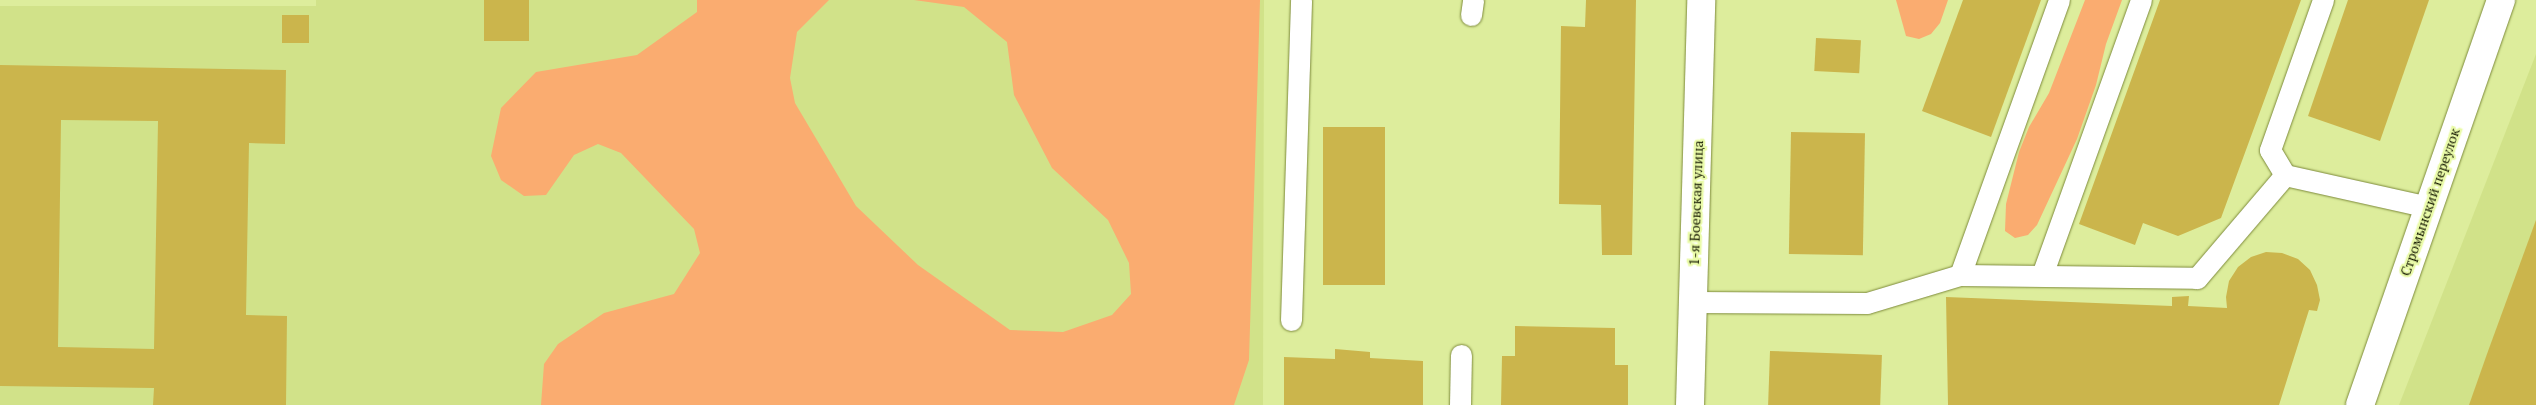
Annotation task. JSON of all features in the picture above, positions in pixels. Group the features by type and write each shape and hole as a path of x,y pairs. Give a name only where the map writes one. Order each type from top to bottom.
{"street":[{"name":"1-я Боевская улица","path":"1690,405 1701,0"},
{"name":"Стромынский переулок","path":"2360,405 2501,0"}],"lane":[{"path":"1291,320 1301,0"},
{"path":"1960,275 2059,0"},
{"path":"2042,275 2141,0"},
{"path":"2323,0 2270,150 2285,175 2428,208"},
{"path":"1693,302 1867,304 1960,275 2197,278 2285,175"},
{"path":"1460,405 1461,356"}],"shaded area":[{"path":"316,0 1264,0 1263,405 0,405 0,6 316,6"},
{"path":"697,0 829,0 797,32 790,78 795,103 856,206 918,265 1010,330 1063,332 1112,315 1131,294 1129,263 1108,220 1052,168 1014,95 1007,42 964,7 914,0 1260,0 1249,360 1234,405 541,405 544,364 558,344 604,313 674,294 700,253 694,229 621,153 598,144 574,155 546,195 524,196 501,180 491,156 501,108 536,72 637,55 697,12"},
{"path":"1896,0 1948,0 1940,23 1931,34 1919,39 1906,36"},
{"path":"2085,0 2122,0 2106,44 2096,85 2077,139 2037,225 2028,235 2015,238 2005,231 2006,204 2019,152 2029,127 2049,93"},
{"path":"2536,54 2536,405 2399,405"}],"building":[{"path":"484,0 529,0 529,41 484,41"},
{"path":"1586,0 1636,0 1632,255 1602,255 1601,205 1559,204 1561,26 1585,27"},
{"path":"1963,0 2041,0 1991,137 1922,111"},
{"path":"2160,0 2301,0 2221,218 2178,236 2143,223 2135,245 2079,224"},
{"path":"2348,0 2429,0 2380,141 2308,116"},
{"path":"282,15 309,15 309,43 282,43"},
{"path":"1816,38 1861,40 1859,73 1814,71"},
{"path":"0,65 286,70 285,144 249,143 246,315 287,316 286,405 153,405 154,388 0,386","holes":["61,120 158,121 154,349 58,347"]},
{"path":"1323,127 1385,127 1385,285 1323,285"},
{"path":"1791,132 1865,133 1863,255 1789,254"},
{"path":"2536,220 2536,405 2469,405 2487,354"},
{"path":"2266,252 2282,253 2298,259 2310,270 2317,285 2320,300 2317,311 2309,310 2279,405 1948,405 1946,297 2172,306 2172,297 2189,296 2188,306 2227,308 2226,297 2229,281 2238,267 2251,257"},
{"path":"1515,326 1615,328 1615,365 1628,365 1628,405 1501,405 1502,356 1515,356"},
{"path":"1335,349 1370,352 1370,358 1423,361 1423,405 1284,405 1284,357 1335,359"},
{"path":"1770,351 1882,355 1880,405 1768,405"}]}
